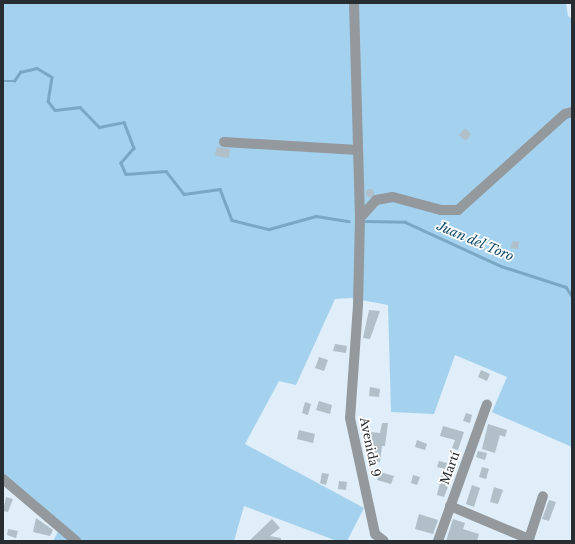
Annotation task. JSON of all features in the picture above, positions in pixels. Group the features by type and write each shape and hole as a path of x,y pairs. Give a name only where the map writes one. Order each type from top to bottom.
{"street":[{"name":"Avenida 9","path":"354,3 360,218 358,305 350,418 375,534 384,541"},
{"path":"360,218 376,200 393,197 441,210 458,210 565,114 572,112"},
{"path":"224,142 358,150"},
{"name":"Martí","path":"438,541 487,404"},
{"path":"3,478 76,541"},
{"path":"450,506 529,539 543,496"}],"shaded area":[{"path":"3,3 566,3 568,16 572,19 572,447 492,412 507,377 455,355 434,414 391,412 388,305 351,298 335,299 296,385 279,381 245,444 364,508 347,541 337,541 244,506 234,541 53,541 61,526 3,474"}],"building":[{"path":"465,128 471,134 466,141 459,135"},
{"path":"217,147 230,149 229,158 215,156"},
{"path":"370,189 373,190 373,196 370,197 367,196 366,193 367,190"},
{"path":"513,241 519,242 518,249 511,248"},
{"path":"369,310 380,311 370,339 363,338"},
{"path":"335,344 347,346 346,353 333,351"},
{"path":"319,357 328,360 324,371 315,368"},
{"path":"481,370 490,374 487,381 478,377"},
{"path":"370,387 380,389 379,397 369,396"},
{"path":"319,401 332,405 330,414 316,410"},
{"path":"305,402 311,404 308,415 302,413"},
{"path":"466,413 472,415 470,423 463,421"},
{"path":"382,423 388,423 385,446 382,446 380,462 369,461 370,432 380,433"},
{"path":"488,424 507,430 505,437 500,435 495,453 482,449"},
{"path":"443,426 464,432 458,450 452,448 455,440 440,436"},
{"path":"299,430 315,434 313,443 297,439"},
{"path":"417,440 427,444 425,450 415,447"},
{"path":"478,451 487,453 485,460 476,457"},
{"path":"439,461 447,463 445,469 437,467"},
{"path":"482,467 489,469 486,479 479,477"},
{"path":"380,472 394,476 391,484 377,480"},
{"path":"322,473 329,474 326,485 320,483"},
{"path":"442,474 452,477 444,497 437,495"},
{"path":"413,475 420,477 417,485 411,483"},
{"path":"339,481 347,482 346,490 338,489"},
{"path":"472,485 480,488 474,507 466,504"},
{"path":"494,487 503,490 498,504 490,502"},
{"path":"6,497 13,499 8,512 3,511"},
{"path":"549,500 556,502 549,521 542,519"},
{"path":"419,514 438,520 433,534 415,529"},
{"path":"36,518 53,530 50,536 33,532"},
{"path":"272,519 280,528 270,536 281,538 281,541 249,541"},
{"path":"453,519 465,523 463,529 479,534 477,541 446,541"},
{"path":"8,529 18,531 16,538 7,535"}],"waterway":[{"name":"Juan del Toro","path":"3,81 14,81 20,72 37,68 52,77 48,101 55,110 80,107 99,127 124,122 134,148 121,163 126,174 166,171 184,194 220,189 232,220 269,229 316,216 349,221"},
{"name":"Juan del Toro","path":"366,221 405,222 501,266 566,287 572,296"}]}
